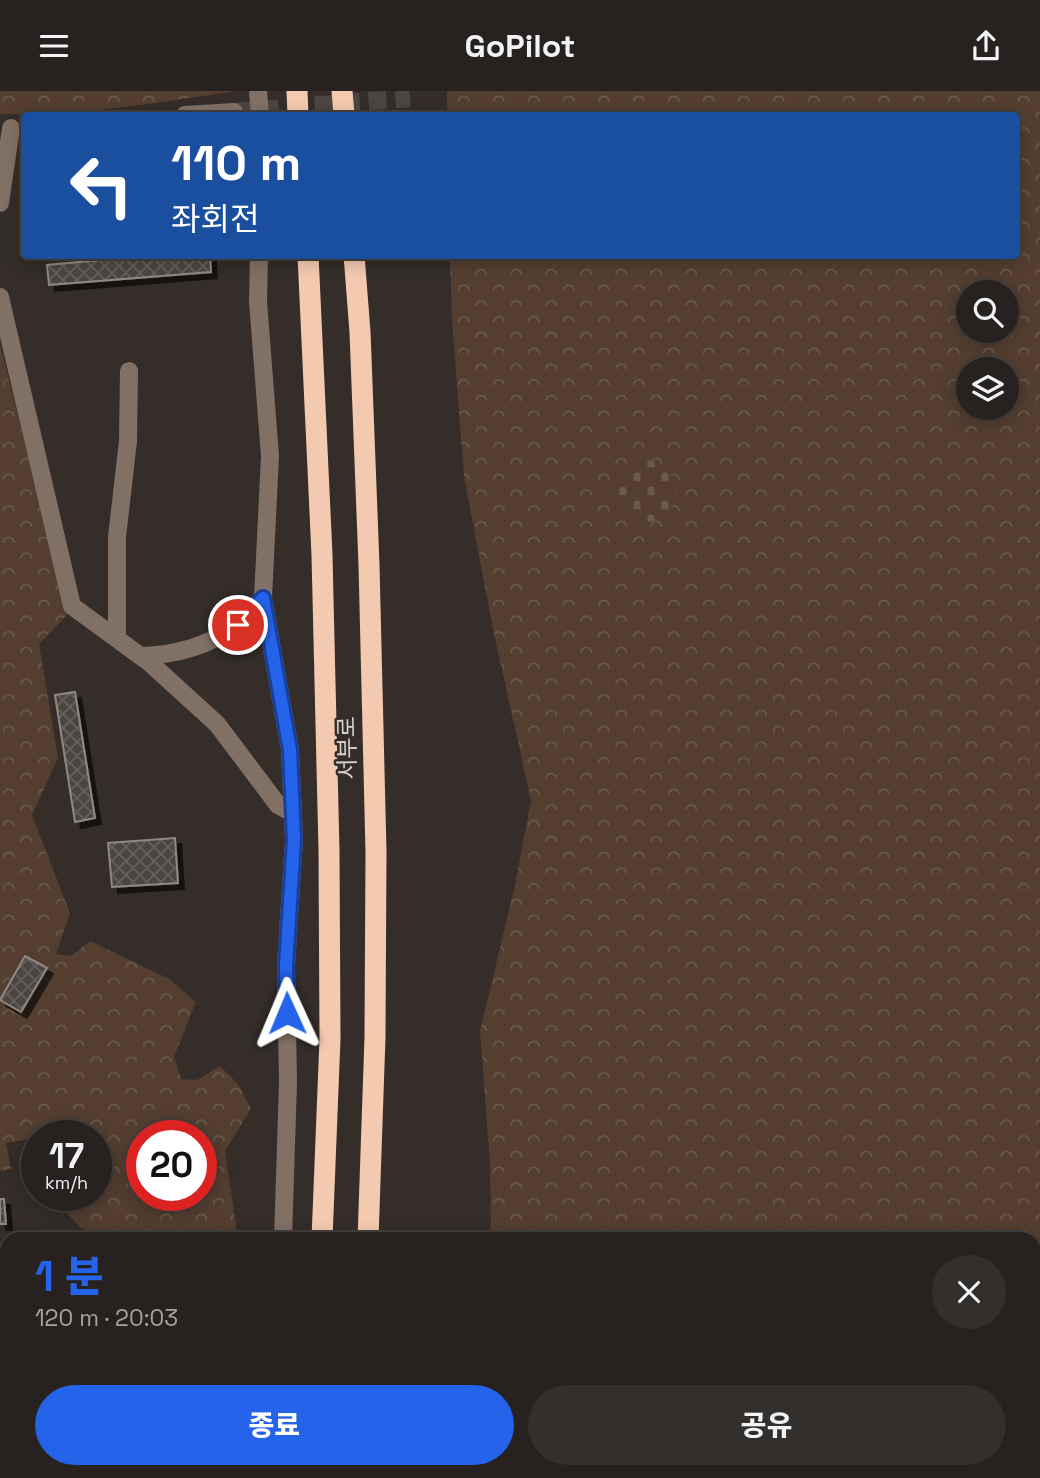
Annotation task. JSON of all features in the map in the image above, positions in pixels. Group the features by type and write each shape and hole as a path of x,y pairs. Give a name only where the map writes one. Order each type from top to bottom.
{"highway":[{"path":"297,91 298,112"},
{"path":"342,91 344,112"},
{"name":"서부로","path":"307,259 322,555 329,838 330,1039 322,1232"},
{"name":"서부로","path":"354,259 360,332 369,565 376,852 376,1037 368,1232"}],"lane":[{"path":"257,91 260,112"},
{"path":"0,203 12,127"},
{"path":"259,259 258,300 270,456 263,598 290,750 294,839 286,966 288,1082 283,1232"},
{"path":"0,296 72,605 141,656 217,724 278,805 293,813"},
{"path":"117,638 117,553 128,441 129,370"},
{"path":"141,656 176,652 220,636 238,625 263,598"}],"green space":[{"path":"0,91 236,91 118,108 0,114"},
{"path":"447,91 1040,91 1040,1232 491,1232 490,1165 480,1031 515,885 531,800 494,634 464,477 450,259 1020,259 1020,112 447,112"},
{"path":"0,344 67,615 39,644 58,758 32,815 70,913 56,954 71,956 90,941 169,979 196,1002 174,1057 181,1079 197,1080 220,1066 238,1084 251,1109 225,1151 237,1232 89,1232 80,1227 65,1211 112,1211 112,1120 21,1120 21,1141 6,1143 11,1169 0,1171"},
{"path":"645,460 667,469 676,491 667,513 645,522 623,513 614,491 623,469"}],"building":[{"path":"112,259 210,259 211,272 49,285 47,265"},
{"path":"75,692 95,818 75,822 55,695"},
{"path":"175,838 178,883 112,887 108,843"},
{"path":"25,956 47,968 21,1012 0,1000"},
{"path":"0,1199 4,1199 6,1224 0,1224"}],"tunnel":[{"path":"234,112 410,98"}],"route":[{"path":"238,625 263,598 290,750 294,839 288,912 287,1013"}]}
